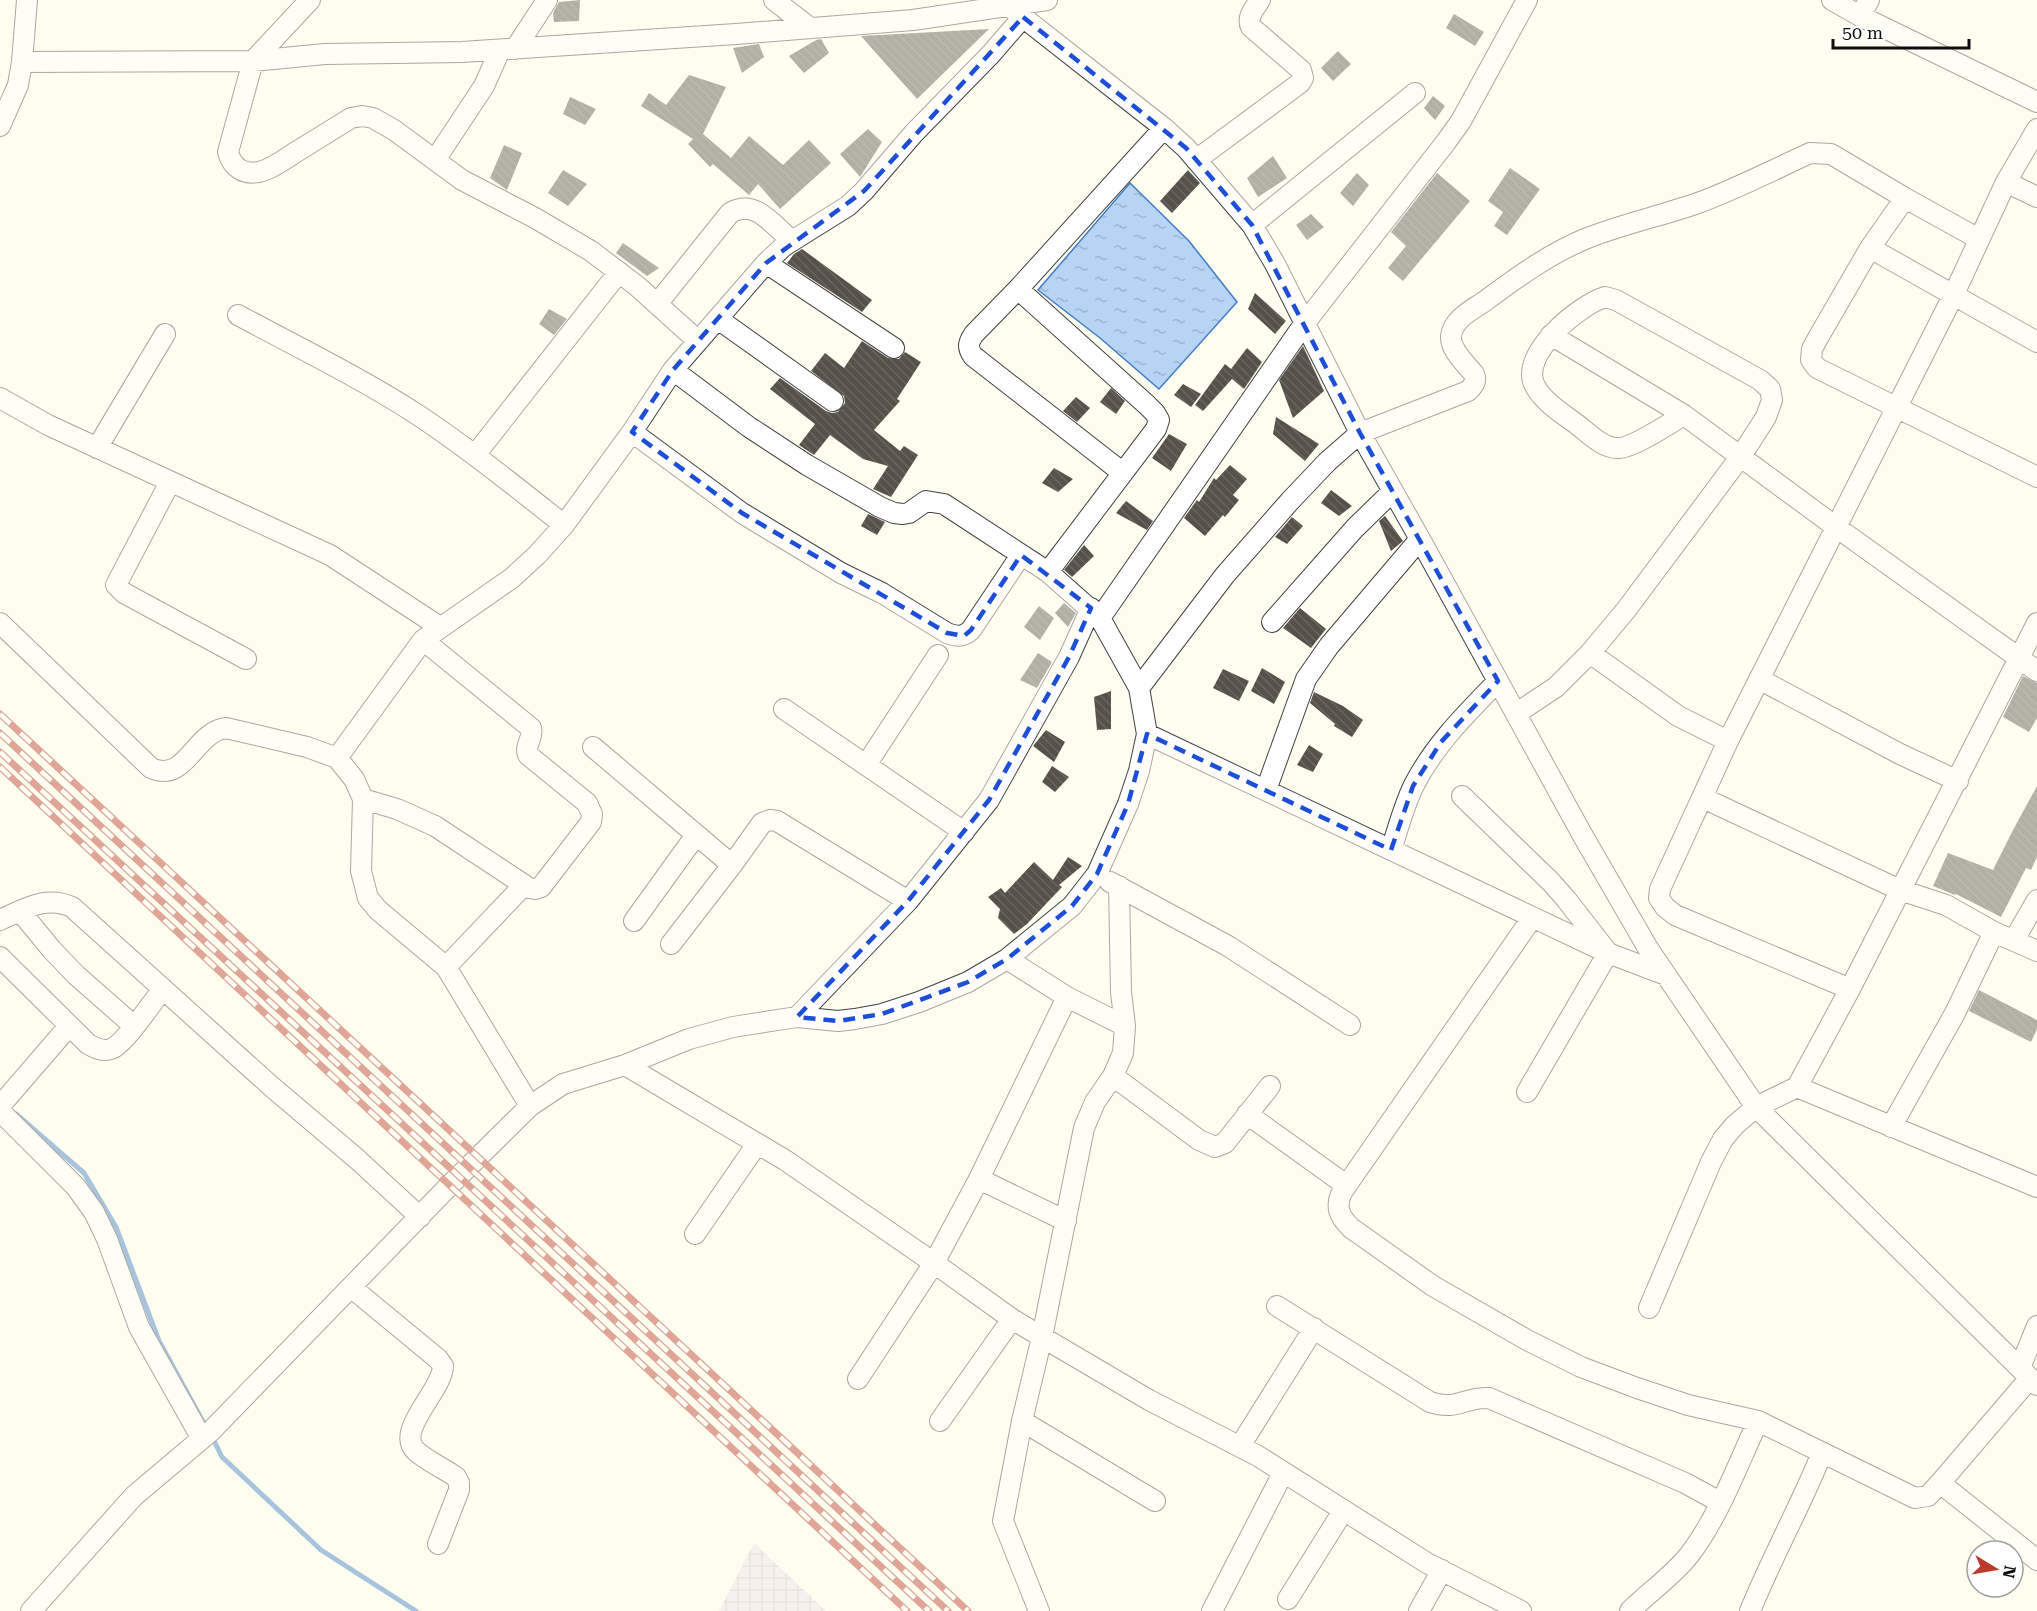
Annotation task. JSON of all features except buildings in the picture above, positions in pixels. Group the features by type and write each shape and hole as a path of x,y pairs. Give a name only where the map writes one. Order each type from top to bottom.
{"street":[{"path":"0,126 18,85 27,0"},
{"path":"309,0 253,61 228,152 231,162 238,169 250,172 261,171 351,118 362,116 373,118 394,130 462,180 591,251 619,272 698,341"},
{"path":"435,160 508,49 547,0"},
{"path":"774,0 810,28"},
{"path":"22,62 253,61 325,54 508,49 912,20 1004,3 1047,0"},
{"path":"1196,160 1300,83 1303,78 1301,70 1251,27 1250,17 1260,0"},
{"path":"797,1017 908,901 989,800 1095,613 1304,324 1461,121 1527,0"},
{"path":"1832,0 1864,8 2037,102"},
{"path":"1004,3 1164,128 1196,160 1251,225 1275,264 1359,433 1649,950 1756,1107 2029,1377"},
{"path":"337,758 423,640 512,578 564,525 632,432 673,370 766,263 792,241 848,206 864,191 1023,18"},
{"path":"1251,225 1414,93"},
{"path":"1123,473 973,356 968,348 969,341 974,334 1018,289 1164,128"},
{"path":"1850,988 1675,915 1659,898 1660,889 1728,741 1954,294 2006,182 2037,129"},
{"path":"1139,688 1225,575 1290,501 1327,462 1359,433 1468,390 1474,385 1476,379 1474,374 1453,346 1451,335 1456,323 1510,282 1584,239 1698,203 1810,153 1831,154 1979,238"},
{"path":"2006,182 2037,197"},
{"path":"1905,198 1870,248 1812,349 1811,360 1816,368 2037,477"},
{"path":"657,304 730,213 740,207 757,211 792,241"},
{"path":"1870,248 2037,342"},
{"path":"766,263 894,348"},
{"path":"475,455 619,272"},
{"path":"1018,289 1155,412 1159,420 1156,429 1048,572"},
{"path":"1517,712 1556,687 1590,653 1626,610 1741,456 1766,417 1772,400 1770,389 1760,380 1616,300 1605,297 1585,306 1551,335 1534,362 1532,374 1534,385 1544,398 1595,439 1618,448 1634,443 1684,415"},
{"path":"238,315 372,387 417,414 475,455 564,525"},
{"path":"718,319 833,401"},
{"path":"97,448 165,334"},
{"path":"1551,335 1684,415 2037,671"},
{"path":"31,1611 134,1496 207,1435 530,1106 564,1084 625,1065 688,1039 733,1027 797,1017 838,1021 882,1014 968,982 1007,959 1072,906 1097,874 1135,782 1147,734 1139,688 1095,613 1048,572 945,504 926,501 909,513 903,514 880,507 807,465 749,427 673,370"},
{"path":"0,398 48,425 330,555 440,627"},
{"path":"632,432 742,513 841,573 882,593 947,633 956,636 964,636 971,630 1021,555"},
{"path":"170,482 116,585 124,593 246,659"},
{"path":"1272,622 1355,528 1393,491"},
{"path":"1266,790 1306,679 1329,646 1420,539"},
{"path":"0,622 151,768 161,772 172,770 181,765 216,729 226,728 307,747 337,758 354,779 363,799 361,871 368,898 378,910 446,967 530,1106"},
{"path":"1649,1308 1710,1162 1724,1139 1735,1125 1756,1107 1797,1087 1958,781 2037,623"},
{"path":"363,799 419,817 524,885 535,889 541,887 591,822 590,807 528,755 527,746 532,733 529,726 423,640"},
{"path":"1590,653 1662,705 1728,741"},
{"path":"866,765 938,655"},
{"path":"1759,679 1899,754 1958,781"},
{"path":"1391,850 1413,786 1427,762 1454,728 1498,681"},
{"path":"784,709 964,832"},
{"path":"1147,734 1608,954 1666,975"},
{"path":"593,747 732,865"},
{"path":"1462,796 1535,865 1566,898 1608,954"},
{"path":"1702,798 1900,890 1946,905 1994,932 2037,951"},
{"path":"671,944 762,824 770,820 777,821 908,901"},
{"path":"634,921 696,835"},
{"path":"1097,874 1214,937 1350,1025"},
{"path":"446,967 524,885"},
{"path":"1039,1611 1003,1521 1022,1420 1042,1338 1087,1122 1095,1102 1113,1076 1123,1053 1125,1026 1121,992 1119,886"},
{"path":"2014,940 2037,900"},
{"path":"0,920 45,902 57,902 72,907 272,1087 357,1158 420,1217"},
{"path":"20,911 76,975 134,1026"},
{"path":"1532,918 1346,1185 1338,1200 1337,1208 1342,1219 1351,1228 1433,1286 1527,1340 1581,1366 1689,1405 1758,1421 1915,1498 1928,1496 2029,1377 2037,1326"},
{"path":"1891,1127 1955,1013 1994,932"},
{"path":"1527,1092 1608,954"},
{"path":"0,957 88,1044 104,1050 111,1049 122,1042 163,989"},
{"path":"1007,959 1067,997 1125,1026"},
{"path":"858,1379 934,1263 979,1179 1067,997"},
{"path":"69,1026 2,1106 76,1187 94,1212 107,1239 139,1327 207,1435"},
{"path":"625,1065 803,1172 1042,1338 1149,1400 1240,1446 1442,1570 1521,1611"},
{"path":"1113,1076 1199,1140 1215,1147 1225,1143 1270,1086"},
{"path":"1797,1087 2037,1187"},
{"path":"1247,1114 1346,1185"},
{"path":"695,1234 757,1144"},
{"path":"979,1179 1066,1221"},
{"path":"352,1288 438,1359 443,1366 440,1380 412,1427 410,1437 414,1450 456,1477 459,1483 459,1490 438,1544"},
{"path":"1277,1306 1430,1402 1453,1406 1478,1397 1489,1398 1685,1483 1720,1502"},
{"path":"940,1421 1012,1319"},
{"path":"1240,1446 1314,1328"},
{"path":"1022,1420 1155,1502"},
{"path":"1630,1611 1689,1555 1720,1502 1758,1421"},
{"path":"1750,1611 1766,1572 1799,1508 1822,1453"},
{"path":"1212,1611 1283,1473"},
{"path":"1940,1483 2037,1560"},
{"path":"1288,1599 1343,1511"},
{"path":"1419,1611 1442,1570"}],"highlighted area":[{"path":"1023,17 1186,148 1252,225 1360,433 1498,681 1441,742 1413,786 1391,850 1147,734 1128,804 1097,874 1072,906 1007,959 968,982 882,1014 838,1021 797,1017 908,901 989,800 1069,657 1091,608 1021,555 971,630 964,636 947,633 742,513 632,432 673,370 766,263 864,191"}],"shaded area":[{"path":"754,1543 826,1611 719,1611"}],"water":[{"path":"1130,183 1189,241 1237,302 1159,389 1100,338 1038,290"}],"waterway":[{"path":"16,1114 84,1173 116,1227 159,1341 207,1429"},
{"path":"212,1437 222,1457 321,1550 416,1611"}],"railway":[{"path":"0,714 968,1611"},
{"path":"0,733 948,1611"},
{"path":"0,752 929,1611"},
{"path":"0,767 907,1611"}]}
